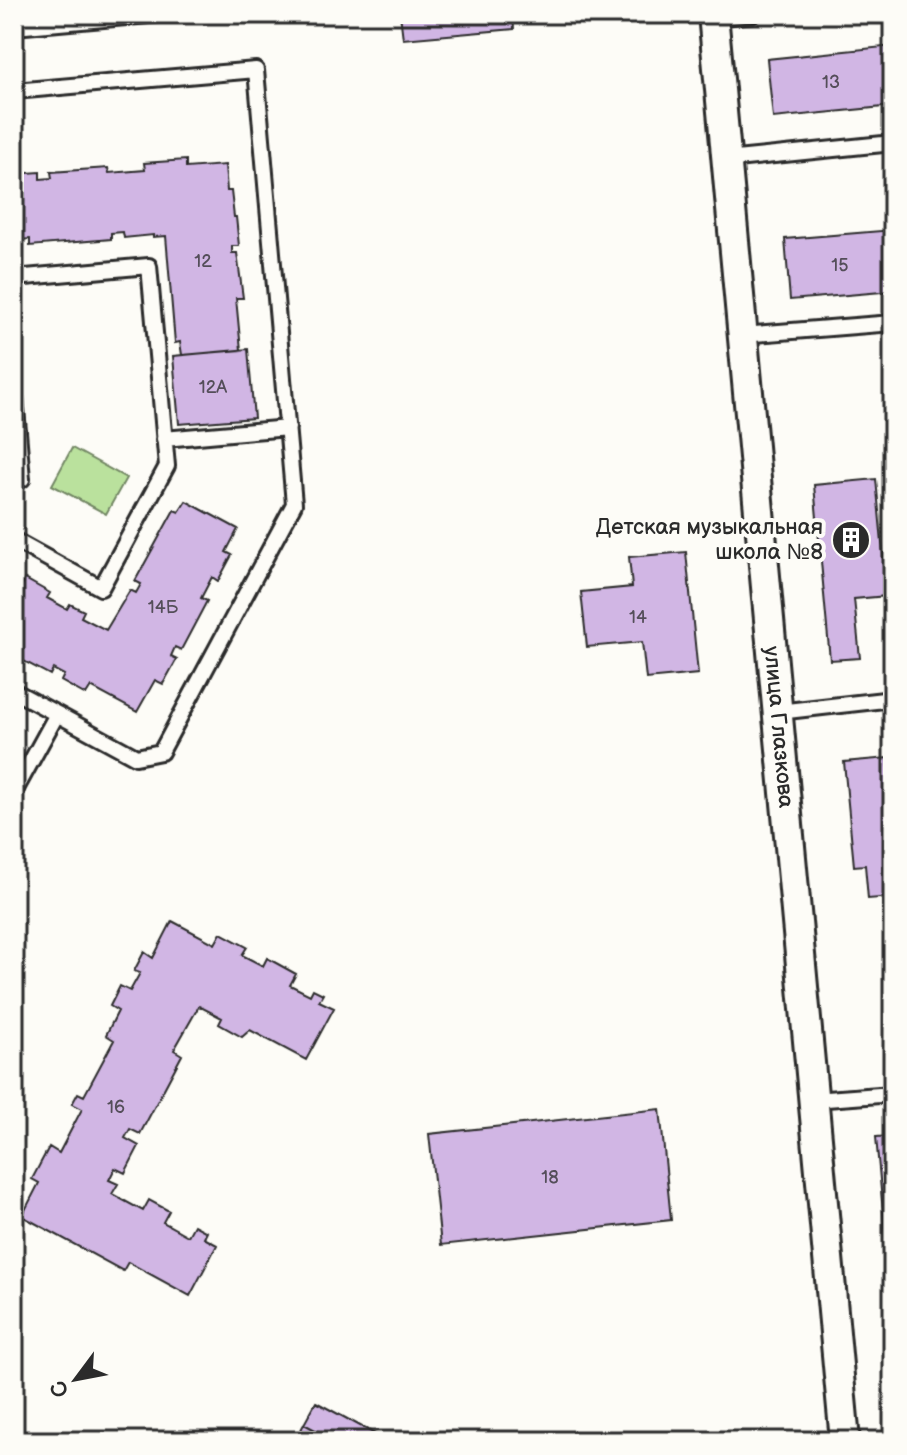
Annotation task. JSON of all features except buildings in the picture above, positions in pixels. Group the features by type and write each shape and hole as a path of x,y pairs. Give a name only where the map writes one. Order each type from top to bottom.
{"street":[{"name":"улица Глазкова","path":"713,16 845,1441"}],"lane":[{"path":"14,27 160,14"},
{"path":"713,16 753,14"},
{"path":"14,91 256,70 294,504 161,752 136,757 14,691"},
{"path":"726,160 893,143"},
{"path":"14,278 149,266 167,466 101,588 14,540"},
{"path":"742,335 893,323"},
{"path":"14,384 22,479 14,483"},
{"path":"164,439 288,428"},
{"path":"778,712 893,699"},
{"path":"14,785 17,787 57,714"},
{"path":"813,1100 893,1094"}],"green space":[{"path":"72,448 126,478 106,514 52,485"}],"place":[{"name":"Детская музыкальная школа №8","path":"851,540"}]}
